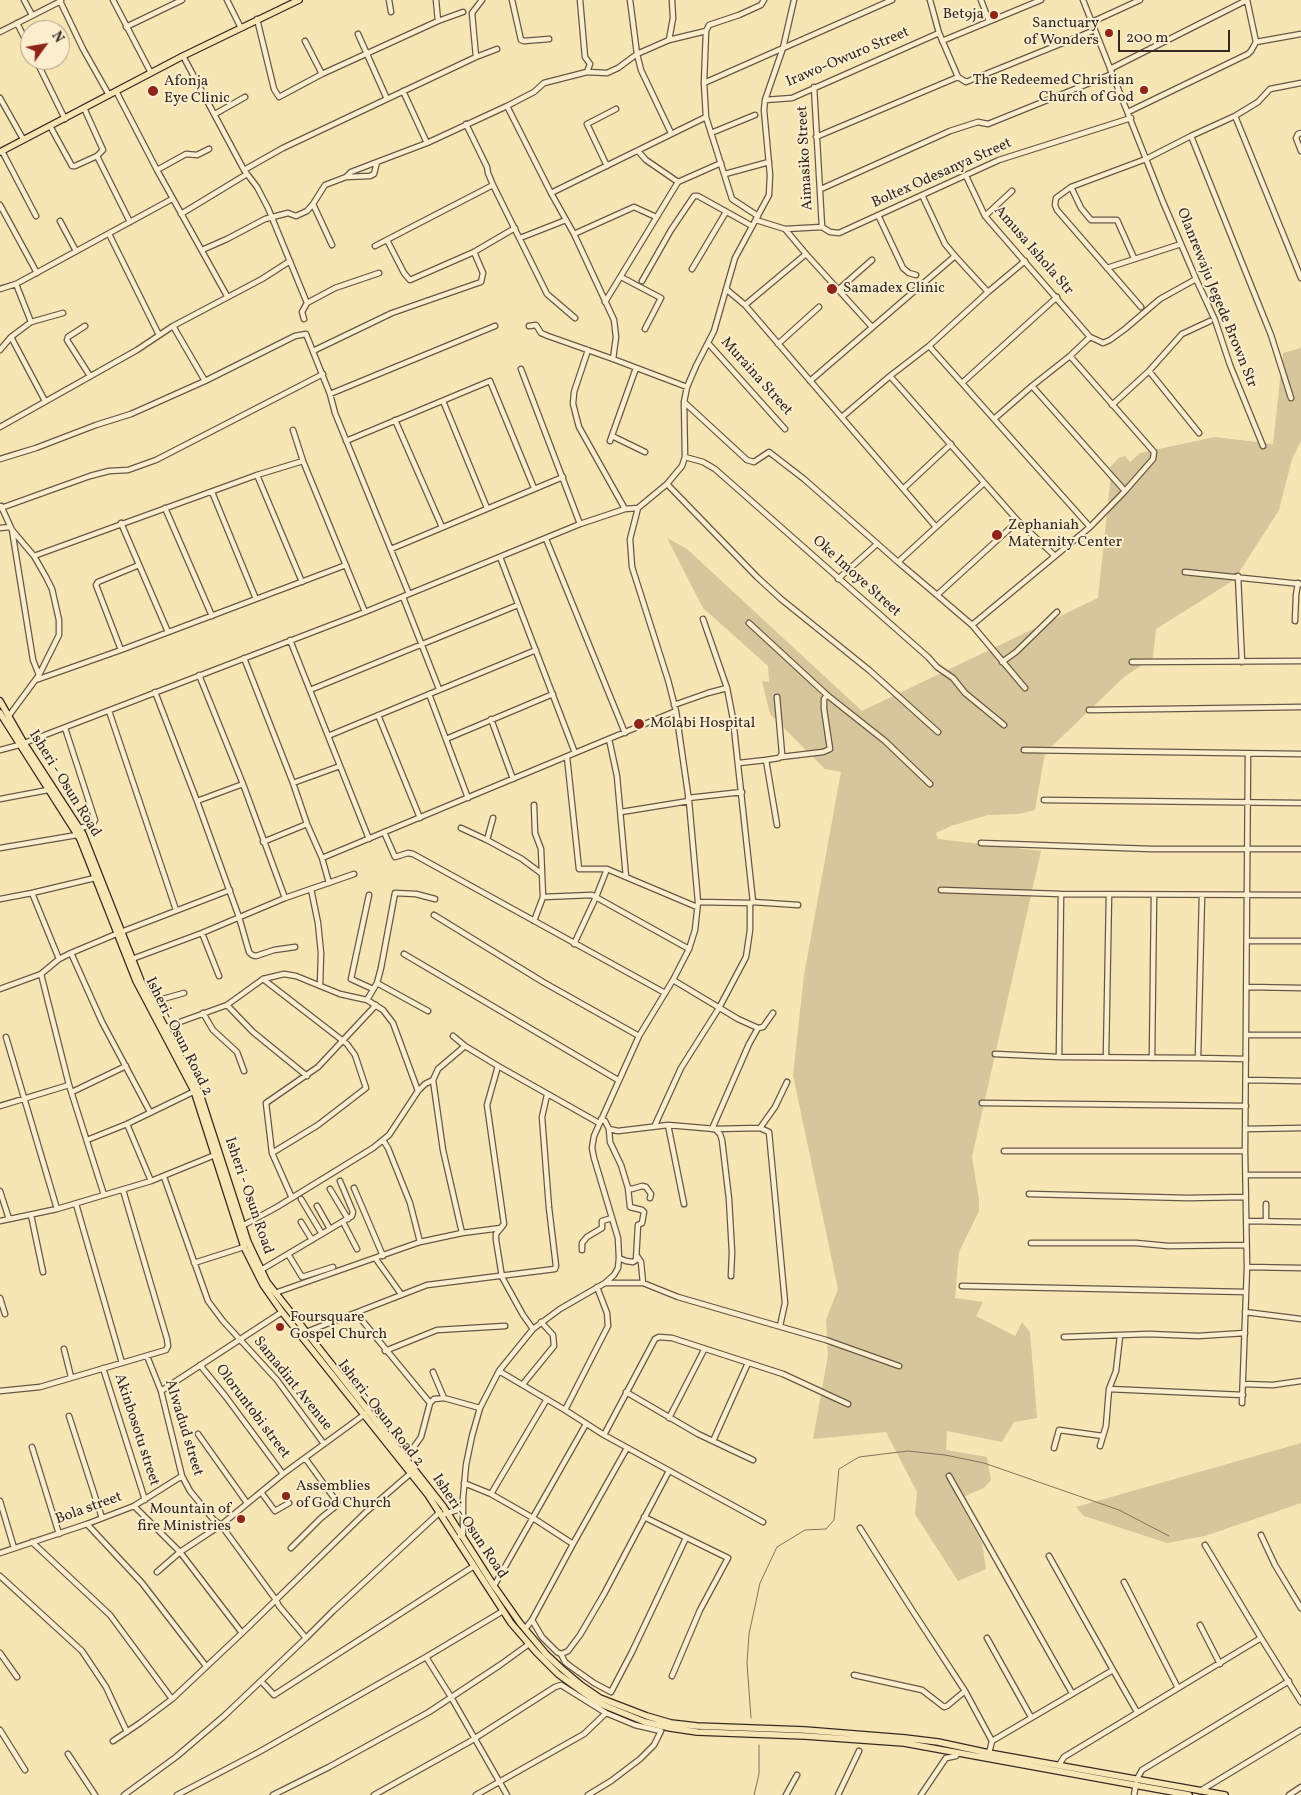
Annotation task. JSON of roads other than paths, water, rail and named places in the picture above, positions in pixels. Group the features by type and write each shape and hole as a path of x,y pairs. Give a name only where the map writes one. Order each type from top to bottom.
{"main road":[{"path":"1,151 65,119 151,72 241,28 286,2 299,0"},
{"name":"Isheri - Osun Road","path":"0,701 22,744 94,857 119,932 196,1090 244,1225 248,1242 261,1270 275,1293 406,1458 443,1513"},
{"name":"Isheri- Osun Road 2","path":"0,713 22,744 48,790 78,832 95,878 119,932 136,981 196,1090 244,1246 263,1285 282,1312 443,1513 460,1536 474,1566 503,1611 529,1644 566,1681 598,1703 629,1716 670,1728 697,1732 875,1740 1030,1763"},
{"name":"Isheri - Osun Road","path":"460,1536 525,1629 546,1654 581,1685 600,1698 671,1723 697,1726 875,1734 938,1742 1030,1763"},
{"path":"1030,1763 1225,1795"},
{"path":"1030,1763 1059,1765 1189,1795"}],"street":[{"path":"24,0 32,15"},
{"path":"0,32 61,0 83,49 109,95"},
{"path":"113,0 151,72"},
{"path":"126,27 182,0"},
{"path":"227,0 241,28"},
{"path":"389,0 391,12"},
{"path":"436,0 438,21"},
{"path":"476,57 472,13 482,0"},
{"path":"512,0 521,40 549,39"},
{"path":"580,0 585,57 590,64 587,72"},
{"path":"630,0 637,54 646,82 672,133"},
{"path":"669,40 674,18 672,0"},
{"path":"764,0 761,5 709,25 706,31 704,83 706,117 733,201 757,218 785,229 872,327"},
{"path":"0,750 22,744 365,612 580,524 624,510 638,508 667,484 682,466 686,457 684,402 687,387 714,331 735,258 769,195 771,185 764,110 765,100 783,48 794,0"},
{"path":"704,83 892,0"},
{"path":"930,0 939,33 958,77 966,82 1095,30"},
{"path":"981,0 989,21"},
{"path":"942,40 1031,2 1041,0"},
{"name":"Olanrewaju Jegede Brown Str","path":"1083,0 1181,244 1215,320 1230,365 1263,446"},
{"path":"1092,22 1140,0"},
{"path":"821,189 950,131 978,122 988,124 1111,71 1247,0 1256,42 1252,52 1128,112"},
{"path":"257,19 272,82 280,97 322,74 462,12"},
{"path":"17,23 20,29"},
{"path":"346,177 351,172 427,143 507,106 534,92 544,83 587,72 607,73 629,62 637,54 669,40 706,31"},
{"name":"Irawo-Owuro Street","path":"765,100 792,98 939,33"},
{"path":"358,34 387,99"},
{"path":"1256,42 1301,34"},
{"path":"305,40 322,74"},
{"path":"182,214 283,148 476,57 497,49"},
{"path":"183,56 246,172 257,187 272,218 307,303"},
{"path":"41,70 65,119"},
{"path":"816,137 958,77"},
{"path":"1141,307 1057,210 1055,205 1056,198 1071,187 1146,159 1190,136 1235,116 1258,102 1270,89 1301,83"},
{"name":"Aimasiko Street","path":"814,87 822,227"},
{"path":"116,91 156,170 227,296"},
{"path":"403,91 427,143"},
{"path":"215,114 245,97"},
{"path":"0,98 23,139"},
{"path":"507,106 574,234 616,328 613,359"},
{"path":"50,126 72,166 97,156 103,150 84,108"},
{"path":"607,166 587,124 616,109"},
{"path":"711,133 755,115"},
{"path":"1235,116 1301,278"},
{"path":"551,193 706,117"},
{"name":"Boltex Odesanya Street","path":"785,229 822,227 830,232 839,233 999,160 1131,118"},
{"path":"466,124 487,167 493,185 547,294 575,318"},
{"path":"1301,133 1296,138 1301,151"},
{"path":"1190,136 1271,335 1291,398"},
{"path":"156,170 186,154 197,155 209,149"},
{"path":"638,150 646,160 678,182"},
{"path":"1,151 36,216"},
{"path":"97,156 130,222"},
{"path":"202,250 227,240 253,224 288,213 296,216 308,211 325,186 346,177 374,174 377,162"},
{"path":"605,302 678,182 721,162"},
{"path":"725,174 769,162"},
{"name":"Amusa Ishola Str","path":"966,176 985,216 1090,336"},
{"path":"375,246 493,185"},
{"path":"1071,187 1081,208 1091,220 1117,220 1134,258"},
{"path":"985,216 1012,191"},
{"path":"922,195 945,244 988,292"},
{"path":"642,281 671,230 694,196 698,196 752,226"},
{"path":"0,289 16,284 172,199"},
{"path":"313,204 332,245"},
{"path":"0,205 37,272"},
{"path":"574,234 634,207 656,217"},
{"path":"692,270 726,212"},
{"path":"878,215 903,268 909,273 916,275"},
{"path":"520,238 566,220"},
{"path":"60,222 76,251"},
{"path":"387,240 404,273 410,280 474,252 515,228"},
{"path":"109,234 159,335"},
{"path":"1107,268 1181,244"},
{"path":"313,351 392,313 481,282 483,273 474,252"},
{"path":"746,305 806,254"},
{"path":"810,381 940,271 955,256"},
{"path":"839,289 872,260"},
{"path":"0,428 138,350 174,326 262,279 290,261"},
{"path":"842,417 929,346 1025,261"},
{"path":"304,319 302,312 307,303 335,288 379,273"},
{"path":"621,277 661,298 645,329"},
{"path":"994,420 1032,386 1070,356 1090,336 1103,343 1107,342 1160,299 1196,279"},
{"path":"16,284 31,322"},
{"path":"726,289 746,305 936,527"},
{"path":"962,383 1057,297"},
{"path":"778,344 819,307"},
{"path":"0,350 11,337 31,322 62,313"},
{"path":"1112,405 1149,370 1182,334 1210,321"},
{"path":"529,326 536,325 544,335 687,387"},
{"path":"85,326 68,337 67,340 90,376"},
{"path":"174,326 204,381"},
{"path":"330,394 495,326"},
{"path":"0,459 131,414 301,334 306,334 323,374 332,405 346,441 410,594"},
{"path":"11,337 46,401"},
{"name":"Muraina Street","path":"708,343 784,429"},
{"path":"929,346 1090,527"},
{"path":"588,350 574,392 573,404 579,427 624,510"},
{"path":"972,626 1090,527 1146,468 1154,455 1152,450 1070,356"},
{"path":"636,368 611,439 645,452"},
{"path":"521,369 580,524"},
{"path":"1149,370 1199,433"},
{"path":"8,717 37,677 59,635 59,620 52,589 34,556 11,528 1,506 90,476 110,471 128,470 156,460 323,374"},
{"path":"890,376 1018,521 1055,556"},
{"path":"346,441 490,381 534,488"},
{"path":"1032,386 1125,491"},
{"path":"443,401 487,508"},
{"path":"684,402 748,460 754,462 769,452 804,479 972,626 1025,688"},
{"path":"395,420 442,527"},
{"path":"292,430 365,612"},
{"path":"904,488 951,444"},
{"name":"Oke Imoye Street","path":"686,457 715,469 937,667 954,678 965,693 1004,725"},
{"path":"34,556 121,523 257,475 303,461"},
{"path":"257,475 302,582"},
{"path":"391,549 563,477"},
{"path":"898,562 984,483"},
{"path":"667,484 711,532 781,599 869,670 938,732"},
{"path":"212,492 256,599"},
{"path":"165,508 212,616"},
{"path":"606,1284 618,1268 618,1238 592,1148 594,1136 639,1036 666,993 689,949 696,930 698,904 688,800 676,712 668,680 632,566 630,539 638,508"},
{"path":"937,596 1018,521"},
{"path":"121,523 168,632"},
{"path":"0,528 11,528"},
{"path":"11,528 37,677"},
{"path":"546,539 625,732"},
{"path":"838,579 877,544"},
{"path":"500,557 576,753"},
{"path":"121,650 96,585 98,582 139,565"},
{"path":"37,677 121,650 346,565"},
{"path":"1185,572 1299,583 1296,595 1295,621"},
{"path":"1238,576 1242,662"},
{"path":"403,597 439,689"},
{"path":"310,690 518,605"},
{"path":"1002,662 1016,652 1057,612"},
{"path":"654,1126 681,1068 719,1008 746,957 750,930 752,903 739,763 727,688 703,618"},
{"path":"749,623 827,695 885,741 930,784"},
{"path":"290,640 369,839"},
{"path":"328,736 536,650"},
{"path":"244,658 330,883"},
{"path":"1132,662 1301,661"},
{"path":"199,675 243,784 285,898"},
{"path":"674,705 727,688"},
{"path":"155,692 198,801 230,890 249,952 256,956 295,946"},
{"path":"430,694 468,798"},
{"path":"446,739 552,694"},
{"path":"739,763 823,752 830,749 824,709 825,696 827,695"},
{"path":"777,697 781,757"},
{"path":"1089,710 1301,707"},
{"path":"109,710 176,910"},
{"path":"322,858 676,712"},
{"path":"378,715 420,818"},
{"path":"491,719 513,779"},
{"path":"0,848 78,832 92,824 95,820 64,728"},
{"path":"609,739 617,776 626,877"},
{"path":"1024,750 1301,754"},
{"path":"1242,1403 1247,1267 1245,1151 1248,986 1248,754"},
{"path":"567,758 578,868 582,870 607,869 698,904 752,903 798,905"},
{"path":"766,760 776,825"},
{"path":"293,783 340,766"},
{"path":"198,801 243,784"},
{"path":"0,799 48,790"},
{"path":"621,812 742,792"},
{"path":"1044,800 1301,803"},
{"path":"534,805 535,833 541,849 543,898 534,921"},
{"path":"488,840 494,818"},
{"path":"263,842 307,824"},
{"path":"461,828 488,840 522,859 542,874"},
{"path":"384,832 395,857 408,853 413,854 666,993"},
{"path":"981,843 1248,850 1301,849"},
{"path":"574,944 596,898 607,869"},
{"path":"132,958 285,898 354,874"},
{"path":"0,899 95,878"},
{"path":"311,889 318,923 321,953 320,986"},
{"path":"0,989 42,974 59,959 119,932 230,890"},
{"path":"941,890 1061,894 1301,895"},
{"path":"32,893 59,959"},
{"path":"367,1000 377,983 381,968 395,893 416,894 435,899"},
{"path":"1059,1057 1061,894"},
{"path":"1106,1057 1109,894"},
{"path":"1152,1058 1154,894"},
{"path":"369,895 351,976 354,981 373,989"},
{"path":"543,898 589,895 689,949"},
{"path":"1198,1058 1202,895"},
{"path":"434,915 544,982 639,1036"},
{"path":"202,932 219,976"},
{"path":"1247,941 1301,941"},
{"path":"71,954 102,1022 150,1112"},
{"path":"404,954 618,1080"},
{"path":"42,974 69,1085 104,1195"},
{"path":"166,1027 227,1005 263,979 275,975 296,976 340,994 367,1000 388,1015 418,1091"},
{"path":"263,979 347,1044 355,1056 366,1088 318,1125 272,1153"},
{"path":"673,980 719,1008 758,1028"},
{"path":"377,983 428,1011"},
{"path":"1248,986 1301,988"},
{"path":"152,1002 184,993"},
{"path":"227,1005 246,1026 306,1076"},
{"path":"292,1198 272,1153 266,1103 318,1067 376,1005"},
{"path":"204,1013 213,1030 237,1052 244,1071"},
{"path":"714,1129 749,1044 758,1028 763,1027 773,1013"},
{"path":"1247,1034 1301,1034"},
{"path":"452,1036 465,1046 547,1095 600,1121 605,1121 609,1129 610,1142 621,1165 628,1188 630,1207 644,1212 642,1223 638,1225 636,1260 633,1262 619,1258"},
{"path":"6,1037 57,1209"},
{"path":"462,1233 443,1150 433,1080 438,1069 465,1046"},
{"path":"995,1054 1059,1057 1246,1059"},
{"path":"72,1092 126,1066"},
{"path":"498,1066 487,1105 504,1224 496,1234 496,1240 502,1276 523,1315 533,1329"},
{"path":"244,1225 373,1148 389,1135 418,1091 425,1084 433,1080"},
{"path":"1246,1080 1301,1081"},
{"path":"760,1128 775,1107 787,1082"},
{"path":"0,1106 69,1085"},
{"path":"87,1140 127,1124 196,1090"},
{"path":"306,1332 426,1286 555,1269 542,1117 547,1095"},
{"path":"982,1103 1246,1106"},
{"path":"127,1124 151,1181"},
{"path":"668,1124 684,1204"},
{"path":"609,1129 618,1131 668,1124 714,1129 760,1128 770,1132 784,1303 780,1326"},
{"path":"1246,1128 1301,1128"},
{"path":"714,1129 720,1134 722,1140 729,1199 732,1252 731,1276"},
{"path":"383,1140 410,1203 420,1242"},
{"path":"1004,1151 1245,1151"},
{"path":"0,1221 31,1216 164,1178 216,1155"},
{"path":"1246,1175 1301,1175"},
{"name":"Samadint Avenue","path":"164,1178 208,1301 223,1321 277,1380 324,1444"},
{"path":"261,1270 352,1216 353,1212 340,1181"},
{"path":"628,1188 646,1187 651,1194 650,1198"},
{"path":"354,1188 383,1256"},
{"path":"330,1189 348,1219"},
{"path":"0,1391 40,1387 166,1350 168,1343 123,1190"},
{"path":"0,1191 9,1219"},
{"path":"1029,1194 1188,1198 1245,1197"},
{"path":"300,1199 322,1234"},
{"path":"76,1204 122,1363"},
{"path":"1266,1204 1266,1221"},
{"path":"316,1206 330,1229"},
{"path":"31,1216 43,1272"},
{"path":"582,1250 582,1243 587,1237 602,1228 602,1221 612,1218"},
{"path":"301,1222 312,1240"},
{"path":"342,1222 357,1250"},
{"path":"1247,1222 1301,1222"},
{"path":"275,1293 420,1242 462,1233 501,1228"},
{"path":"1031,1242 1136,1243 1168,1246 1246,1245"},
{"path":"194,1263 244,1246"},
{"path":"288,1254 302,1277 333,1267"},
{"path":"637,1256 641,1262 643,1282"},
{"path":"376,1259 401,1294"},
{"path":"1247,1267 1301,1268"},
{"path":"460,1536 464,1483 472,1436 480,1408 499,1371 533,1329 541,1322 597,1287 606,1284 643,1282 678,1297 826,1340 899,1366"},
{"path":"962,1286 1246,1292"},
{"path":"564,1410 608,1326 607,1312 597,1287"},
{"path":"0,1298 5,1314"},
{"path":"160,1391 282,1312"},
{"path":"1245,1312 1301,1318"},
{"path":"356,1313 385,1351 430,1403"},
{"path":"523,1384 554,1346 553,1335 541,1322"},
{"path":"385,1351 436,1330 505,1326"},
{"path":"1064,1337 1149,1334 1198,1336 1245,1333"},
{"path":"1100,1446 1106,1426 1109,1389 1116,1371 1120,1336"},
{"path":"604,1435 655,1340 659,1337 672,1338 800,1380 848,1404"},
{"path":"64,1349 71,1377"},
{"path":"669,1418 704,1350"},
{"name":"Alwadud street","path":"147,1356 160,1391 182,1476 190,1491 213,1520 220,1525 279,1606 306,1638"},
{"path":"712,1441 748,1363"},
{"name":"Oloruntobi street","path":"200,1365 226,1397 282,1474"},
{"name":"Akinbosotu street","path":"103,1368 145,1500"},
{"path":"499,1371 604,1435 763,1522"},
{"path":"433,1372 444,1398"},
{"path":"1243,1384 1273,1385 1301,1381"},
{"path":"1109,1389 1242,1395"},
{"path":"626,1392 669,1418 752,1460"},
{"path":"406,1458 421,1438 430,1403 434,1399 444,1398 480,1408"},
{"path":"491,1494 547,1399"},
{"path":"157,1572 180,1552 220,1525 282,1474 364,1414"},
{"path":"69,1416 102,1518"},
{"path":"494,1586 586,1424"},
{"path":"1054,1448 1059,1430 1103,1436"},
{"path":"198,1434 247,1503"},
{"path":"32,1447 59,1534"},
{"path":"525,1629 532,1620 627,1448"},
{"path":"291,1548 338,1502 305,1458"},
{"path":"561,1654 568,1651 580,1635 604,1594 669,1471"},
{"path":"113,1741 172,1699 367,1511 411,1473"},
{"name":"Bola street","path":"0,1553 59,1534 134,1506 182,1476"},
{"path":"950,1476 1072,1693"},
{"path":"464,1483 491,1494 573,1544"},
{"path":"261,1492 274,1512 289,1503"},
{"path":"0,1501 14,1548"},
{"path":"134,1506 180,1552 242,1633"},
{"path":"124,1795 176,1757 224,1716 332,1611 443,1513 463,1508"},
{"path":"644,1517 728,1559 700,1610 672,1676"},
{"path":"87,1524 142,1583 206,1666"},
{"path":"860,1528 965,1691 992,1741 989,1753"},
{"path":"1260,1535 1301,1608"},
{"path":"532,1620 547,1643 561,1654 565,1662 594,1683 611,1692 686,1538"},
{"path":"32,1542 110,1615 172,1699"},
{"path":"1204,1545 1301,1702"},
{"path":"1049,1556 1137,1712"},
{"path":"261,1681 274,1695 474,1566"},
{"path":"0,1576 82,1651 106,1687 127,1732"},
{"path":"1124,1582 1178,1688"},
{"path":"177,1795 259,1752 503,1611"},
{"path":"1200,1624 1220,1664"},
{"path":"987,1638 1031,1717"},
{"path":"1059,1765 1064,1756 1261,1638"},
{"path":"273,1795 429,1712 500,1666 529,1644"},
{"path":"0,1653 17,1677"},
{"path":"426,1657 507,1795"},
{"path":"992,1741 1113,1670"},
{"path":"854,1675 922,1690 944,1707 965,1691"},
{"path":"1134,1795 1142,1770 1288,1681"},
{"path":"374,1795 475,1739 561,1685 606,1713 635,1725 661,1731 654,1745 640,1759 611,1781 588,1795"},
{"path":"476,1795 584,1734 606,1713"},
{"path":"0,1730 25,1770"},
{"path":"1200,1790 1301,1730"},
{"path":"838,1795 859,1751"},
{"path":"921,1795 946,1758 956,1756 958,1752"},
{"path":"68,1754 95,1795"},
{"path":"786,1795 797,1775"},
{"path":"1289,1795 1301,1787"}],"waterway":[{"path":"751,1718 747,1663 749,1634 760,1583 777,1547 805,1530 826,1529 834,1520 839,1469 859,1457 908,1451 945,1455 984,1463 1119,1510 1169,1536"},
{"path":"754,1795 759,1774 759,1745"}],"place":[{"name":"Bet9ja","path":"994,15"},
{"name":"Sanctuary of Wonders","path":"1109,33"},
{"name":"The Redeemed Christian Church of God","path":"1144,90"},
{"name":"Afonja Eye Clinic","path":"153,91"},
{"name":"Samadex Clinic","path":"832,289"},
{"name":"Zephaniah Maternity Center","path":"997,535"},
{"name":"Molabi Hospital","path":"639,724"},
{"name":"Foursquare Gospel Church","path":"280,1327"},
{"name":"Assemblies of God Church","path":"286,1496"},
{"name":"Mountain of fire Ministries","path":"241,1519"}]}
